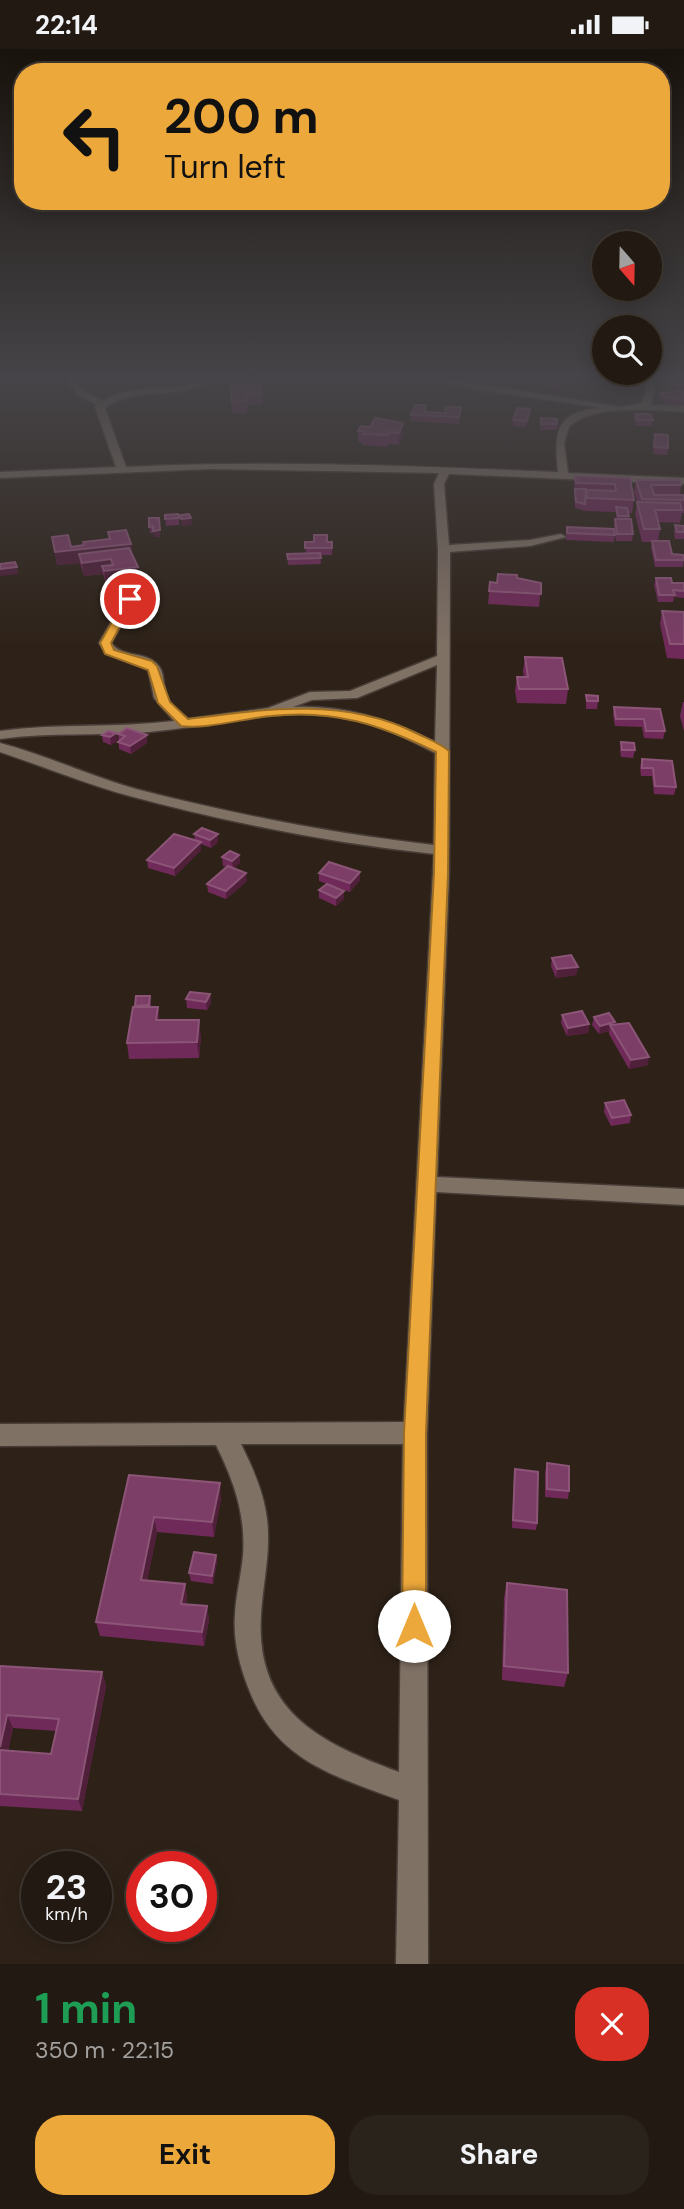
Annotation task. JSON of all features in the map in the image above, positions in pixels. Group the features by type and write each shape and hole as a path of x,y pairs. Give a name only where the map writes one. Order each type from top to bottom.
{"street":[{"path":"0,475 177,467"},
{"path":"284,467 684,481"},
{"path":"562,467 563,476"},
{"path":"412,1964 415,1433 441,850 444,549 439,484 445,471"},
{"path":"444,549 530,543 561,537"},
{"path":"143,587 130,599 105,643 109,652 116,656 148,664 153,668 164,703 185,723"},
{"path":"268,712 299,698 352,695 443,658"},
{"path":"0,734 44,729 136,729 268,712 310,712 361,716 399,729 442,751"},
{"path":"0,747 128,790 221,814 394,845 441,850"},
{"path":"426,1184 684,1197"},
{"path":"0,1435 415,1433"},
{"path":"223,1434 250,1490 254,1510 257,1560 247,1616 254,1662 264,1698 288,1730 335,1761 413,1791"}],"building":[{"path":"575,476 630,478 634,500 587,498 586,490 616,491 615,484 576,483"},
{"path":"636,480 680,480 681,485 651,485 654,495 684,495 684,500 642,499"},
{"path":"575,489 586,489 585,504 576,502"},
{"path":"637,502 680,503 682,510 655,510 660,529 644,529"},
{"path":"616,507 627,508 629,516 618,516"},
{"path":"178,514 179,518 165,519 165,515"},
{"path":"189,514 191,518 181,519 180,515"},
{"path":"149,518 159,518 160,530 153,531 153,526 149,527"},
{"path":"615,519 631,519 633,534 617,534"},
{"path":"675,525 684,526 684,532 677,532"},
{"path":"567,527 614,529 615,535 567,533"},
{"path":"126,530 131,544 55,552 52,537 68,535 71,547 84,545 83,542 110,539 108,532"},
{"path":"314,535 327,535 327,542 332,542 332,548 305,548 305,542 314,542"},
{"path":"652,541 669,541 672,554 683,555 684,560 656,560"},
{"path":"129,548 138,567 104,571 102,566 113,565 111,559 82,563 79,554"},
{"path":"320,553 321,558 288,559 287,554"},
{"path":"15,562 17,567 0,569 0,564"},
{"path":"498,574 517,575 517,578 541,583 541,594 489,591 490,582 497,583"},
{"path":"656,578 671,578 672,583 684,583 684,591 673,590 675,595 659,595"},
{"path":"662,611 684,612 684,644 670,644"},
{"path":"525,657 562,658 568,689 519,689 517,677 528,677"},
{"path":"586,695 598,696 598,701 587,701"},
{"path":"614,707 660,709 665,731 646,731 644,719 616,719"},
{"path":"127,728 147,735 130,746 118,742 125,736 118,734"},
{"path":"108,731 116,733 110,737 102,735"},
{"path":"621,742 634,743 635,750 622,750"},
{"path":"642,759 672,761 676,787 655,786 653,768 642,768"},
{"path":"202,828 218,834 210,840 194,834"},
{"path":"174,834 201,842 174,868 147,860"},
{"path":"230,851 239,855 232,861 222,857"},
{"path":"329,862 360,872 350,883 319,873"},
{"path":"228,866 246,873 226,891 207,884"},
{"path":"327,884 344,891 336,898 319,890"},
{"path":"571,955 578,967 557,969 552,958"},
{"path":"190,992 210,994 206,1002 186,999"},
{"path":"136,996 150,996 149,1005 135,1006"},
{"path":"133,1007 158,1007 156,1020 199,1020 197,1042 127,1043"},
{"path":"582,1011 589,1024 568,1028 562,1015"},
{"path":"609,1013 615,1022 600,1026 594,1017"},
{"path":"629,1023 649,1057 631,1060 610,1025"},
{"path":"624,1100 631,1115 612,1118 605,1103"},
{"path":"547,1463 569,1466 569,1491 547,1489"},
{"path":"515,1469 538,1472 537,1523 513,1520"},
{"path":"129,1475 220,1483 212,1522 154,1517 141,1580 185,1584 181,1604 207,1606 202,1632 96,1622"},
{"path":"194,1552 216,1555 212,1576 189,1573"},
{"path":"507,1583 567,1590 568,1673 504,1666"},
{"path":"0,1666 102,1672 78,1799 0,1794 0,1750 51,1754 59,1719 7,1715 0,1747"}],"route":[{"path":"130,599 105,643 109,652 116,656 148,664 153,668 157,674 159,695 185,723 274,712 361,716 399,729 442,751 441,873 415,1433 414,1626"}]}
